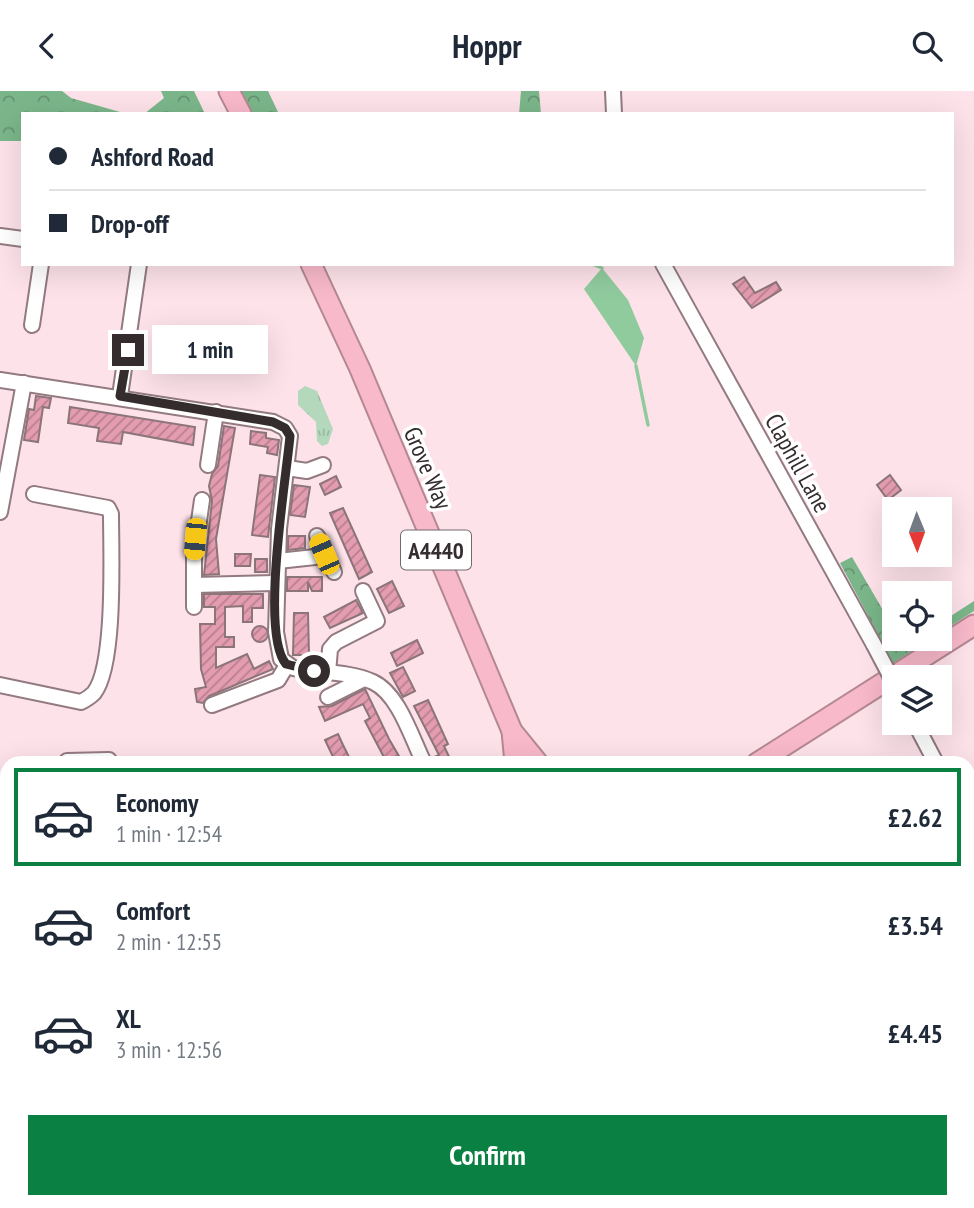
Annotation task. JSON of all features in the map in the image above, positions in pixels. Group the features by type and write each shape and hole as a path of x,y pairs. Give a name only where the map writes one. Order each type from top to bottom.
{"highway":[{"path":"229,91 240,112"},
{"name":"Grove Way","path":"312,266 360,369 512,731 532,756"},
{"path":"768,756 974,625"},
{"name":"Grove Way","path":"512,731 514,756"}],"street":[{"path":"613,91 614,112"},
{"path":"0,236 21,239"},
{"path":"32,325 41,266"},
{"path":"120,396 139,266"},
{"name":"Claphill Lane","path":"664,266 885,665"},
{"path":"0,380 216,412 273,422 285,428 290,436 276,583 276,642 281,659 287,665 376,683 392,700 420,756"},
{"path":"0,512 2,488 24,383"},
{"path":"208,465 216,412"},
{"path":"287,468 307,471 323,465"},
{"path":"0,685 81,702 94,693 102,675 112,599 111,514 108,508 34,494"},
{"path":"194,607 195,539 202,500"},
{"path":"317,536 334,572"},
{"path":"278,561 307,559 324,554"},
{"path":"194,585 276,583"},
{"path":"328,673 330,649 336,642 377,621 363,591"},
{"path":"212,705 278,680 287,665"},
{"path":"328,697 364,679"},
{"path":"921,735 932,756"}],"green space":[{"path":"0,91 62,91 71,98 120,112 21,112 21,141 0,141"},
{"path":"161,91 194,91 204,112 146,112 164,98"},
{"path":"237,91 268,91 278,112 248,112"},
{"path":"521,91 539,91 541,112 519,112"},
{"path":"305,386 317,391 333,429 328,444 322,446 317,441 316,422 298,405 298,391"},
{"path":"852,557 882,608 882,642 840,563"},
{"path":"974,601 974,611 952,625 952,615"},
{"path":"887,651 912,651 893,663"}],"shaded area":[{"path":"602,268 628,300 644,338 636,366 584,289"}],"building":[{"path":"744,277 755,293 776,282 781,290 752,308 733,284"},
{"path":"36,396 51,398 49,408 43,407 38,442 24,440 29,409 34,410"},
{"path":"70,407 195,427 193,445 123,432 121,444 97,441 99,428 68,423"},
{"path":"224,426 235,428 216,539 219,574 204,575 212,501 209,486 212,474 218,466"},
{"path":"251,431 266,433 266,438 279,440 277,455 267,453 268,447 250,444"},
{"path":"260,475 275,477 268,537 252,535"},
{"path":"890,475 901,490 892,497 886,497 877,485"},
{"path":"336,476 341,487 325,495 320,484"},
{"path":"294,485 310,487 305,517 290,515"},
{"path":"343,508 372,572 359,579 330,513"},
{"path":"288,536 305,536 305,548 288,550"},
{"path":"235,554 251,554 250,566 235,566"},
{"path":"255,559 267,559 267,572 255,572"},
{"path":"287,577 322,577 322,591 312,591 308,582 308,591 287,591"},
{"path":"392,581 404,606 389,613 377,589"},
{"path":"204,594 263,594 263,608 252,608 252,622 243,622 243,606 225,607 225,637 234,637 234,647 216,647 216,668 247,654 254,669 269,661 273,669 209,696 203,703 197,702 195,689 206,687 201,669 200,624 215,624 215,607 204,607"},
{"path":"356,600 363,613 330,628 324,617"},
{"path":"294,613 308,613 309,655 293,655"},
{"path":"257,626 263,626 268,634 266,640 257,642 252,637 252,631"},
{"path":"417,640 423,653 397,666 391,653"},
{"path":"403,667 415,691 403,697 390,673"},
{"path":"365,689 399,756 383,756 365,721 370,718 363,704 325,721 319,707 332,706"},
{"path":"428,700 448,744 444,746 449,756 437,756 439,755 414,706"},
{"path":"338,734 349,756 333,756 325,740"}],"waterway":[{"path":"597,266 602,268"},
{"path":"636,366 648,425"}],"route":[{"path":"128,350 120,396 273,422 287,430 290,436 279,529 276,642 278,653 286,664 293,668 314,671"}]}
